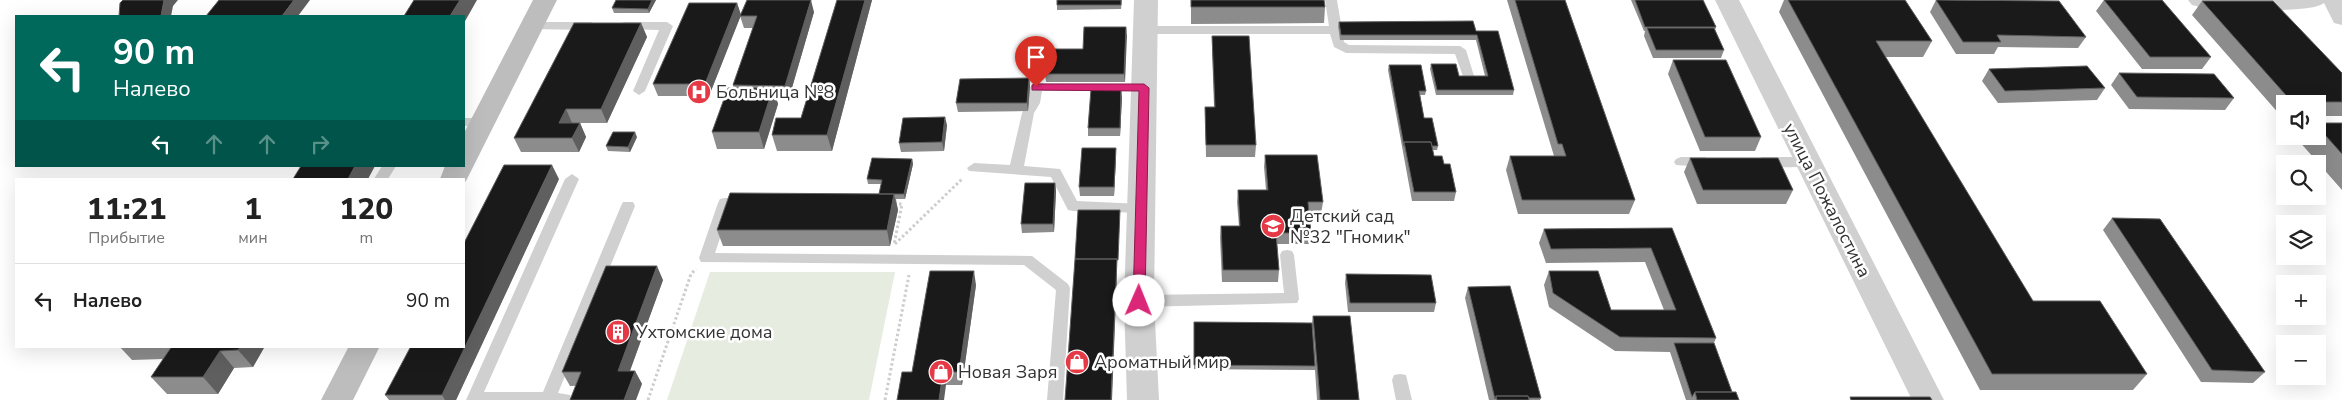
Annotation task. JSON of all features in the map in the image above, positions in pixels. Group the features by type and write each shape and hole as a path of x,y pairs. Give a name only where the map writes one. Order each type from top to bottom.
{"main road":[{"path":"465,154 473,122 532,26 545,0"},
{"path":"337,400 364,348"}],"street":[{"path":"1143,400 1139,301 1146,0"},
{"name":"улица Пожалостина","path":"1727,0 1928,400"},
{"path":"2200,0 2273,2 2314,0"},
{"path":"2334,0 2342,18"}],"lane":[{"path":"1331,0 1338,44 1346,49 1460,50 1468,76"},
{"path":"532,26 667,26 639,91"},
{"path":"1145,30 1335,30"},
{"path":"1016,170 1028,113 1034,103 1036,87 1144,88"},
{"path":"1680,162 1719,162"},
{"path":"1747,162 1809,162"},
{"path":"382,178 388,167"},
{"path":"974,168 1055,172 1073,206 1141,209"},
{"path":"564,400 472,399 572,179"},
{"path":"763,203 725,203 706,258 1027,260 1063,288 1055,400"},
{"path":"548,399 628,206"},
{"path":"1139,301 1292,299 1287,255"},
{"path":"1400,380 1404,400"}],"path":[{"path":"884,260 894,245 974,168"},
{"path":"884,260 894,245 902,204 886,204"},
{"path":"648,400 691,274 706,258"},
{"path":"885,400 912,260"}],"shaded area":[{"path":"710,272 895,272 869,400 667,400"}],"building":[{"path":"123,0 164,0 161,15 119,15 120,3"},
{"path":"219,0 294,0 283,15 207,15"},
{"path":"414,0 460,0 451,15 405,15"},
{"path":"616,0 652,0 648,9 612,8"},
{"path":"747,0 811,0 785,86 733,85 757,16 740,16"},
{"path":"837,0 865,0 827,135 772,135 776,118 801,118"},
{"path":"1057,0 1121,0 1121,5 1057,5"},
{"path":"1191,0 1324,0 1325,7 1191,7"},
{"path":"1515,0 1565,0 1635,200 1522,200 1510,156 1566,156 1562,144 1558,144"},
{"path":"1635,0 1703,0 1716,27 1645,27"},
{"path":"1788,0 1905,0 1932,41 1876,41 2033,301 2100,301 2147,374 1992,374"},
{"path":"1936,0 2059,1 2086,37 1997,35 2001,42 1963,42"},
{"path":"2104,0 2162,0 2211,57 2150,57"},
{"path":"2202,1 2273,1 2342,73 2342,102 2326,102 2326,95 2286,95"},
{"path":"689,3 737,3 705,84 653,84"},
{"path":"1473,21 1476,31 1498,31 1514,90 1437,90 1431,64 1456,64 1459,76 1488,76 1477,35 1341,35 1339,22"},
{"path":"574,23 641,23 601,109 566,109 559,123 580,123 572,138 514,138"},
{"path":"1084,27 1126,27 1124,74 1045,74 1048,49 1083,49"},
{"path":"1647,28 1714,28 1724,50 1656,50"},
{"path":"1212,36 1249,36 1256,145 1206,145 1205,107 1215,107"},
{"path":"1673,60 1726,60 1761,137 1705,137"},
{"path":"1389,65 1421,65 1426,91 1419,91 1424,118 1432,118 1438,146 1432,146 1431,142 1404,142 1404,146"},
{"path":"2087,66 2105,88 2005,91 1989,69"},
{"path":"2119,73 2214,74 2234,98 2137,97"},
{"path":"1029,78 1027,103 956,103 960,79"},
{"path":"728,88 773,88 759,132 712,132"},
{"path":"1091,89 1121,89 1120,128 1088,128"},
{"path":"945,117 942,142 899,143 903,118"},
{"path":"2326,123 2342,123 2342,154 2326,136"},
{"path":"613,132 635,132 628,147 606,146"},
{"path":"1404,142 1431,142 1434,156 1442,156 1444,164 1450,164 1456,192 1414,192"},
{"path":"1082,148 1116,148 1114,187 1079,187"},
{"name":"Детский сад №32 \"Гномик\"","path":"1265,155 1317,155 1323,202 1308,202 1311,233 1276,233 1279,270 1223,270 1221,226 1240,226 1238,190 1268,190"},
{"path":"872,158 912,159 904,194 879,194 882,180 867,179"},
{"path":"1690,158 1778,158 1793,190 1703,190"},
{"path":"504,165 552,165 465,347 465,241"},
{"path":"300,167 354,167 349,178 294,178"},
{"path":"1025,183 1055,183 1053,224 1021,224"},
{"path":"730,193 894,194 887,230 717,230"},
{"path":"1078,210 1120,210 1118,260 1075,259"},
{"path":"2112,218 2160,219 2265,372 2212,370"},
{"path":"1672,228 1716,338 1620,337 1553,293 1549,271 1598,271 1611,310 1676,310 1651,248 1551,249 1544,229"},
{"path":"1075,259 1117,259 1111,400 1065,400"},
{"name":"Ухтомские дома","path":"606,266 657,266 618,371 635,371 624,400 570,400 581,372 562,372"},
{"path":"930,271 974,271 959,372 943,372 939,400 897,400 902,372 912,372"},
{"path":"1346,274 1431,275 1436,303 1350,303"},
{"path":"1510,286 1541,398 1496,396 1495,399 1468,287"},
{"path":"1313,316 1350,316 1359,400 1320,400"},
{"path":"1194,322 1312,323 1315,366 1194,365"},
{"path":"1674,343 1714,343 1732,392 1695,392 1692,397"},
{"path":"171,348 240,348 238,350 220,351 203,377 151,377"},
{"path":"410,348 464,348 442,395 385,395"},
{"path":"1695,392 1736,392 1739,400 1697,400"},
{"path":"1496,396 1528,396 1529,400 1497,400"},
{"path":"1850,397 1930,397 1932,400 1851,400"}],"place":[{"name":"Больница №8","path":"699,92"},
{"name":"Детский сад №32 \"Гномик\"","path":"1273,226"},
{"name":"Ухтомские дома","path":"618,332"},
{"name":"Ароматный мир","path":"1077,362"},
{"name":"Новая Заря","path":"941,372"}],"route":[{"path":"1036,87 1144,88 1139,301"}]}
